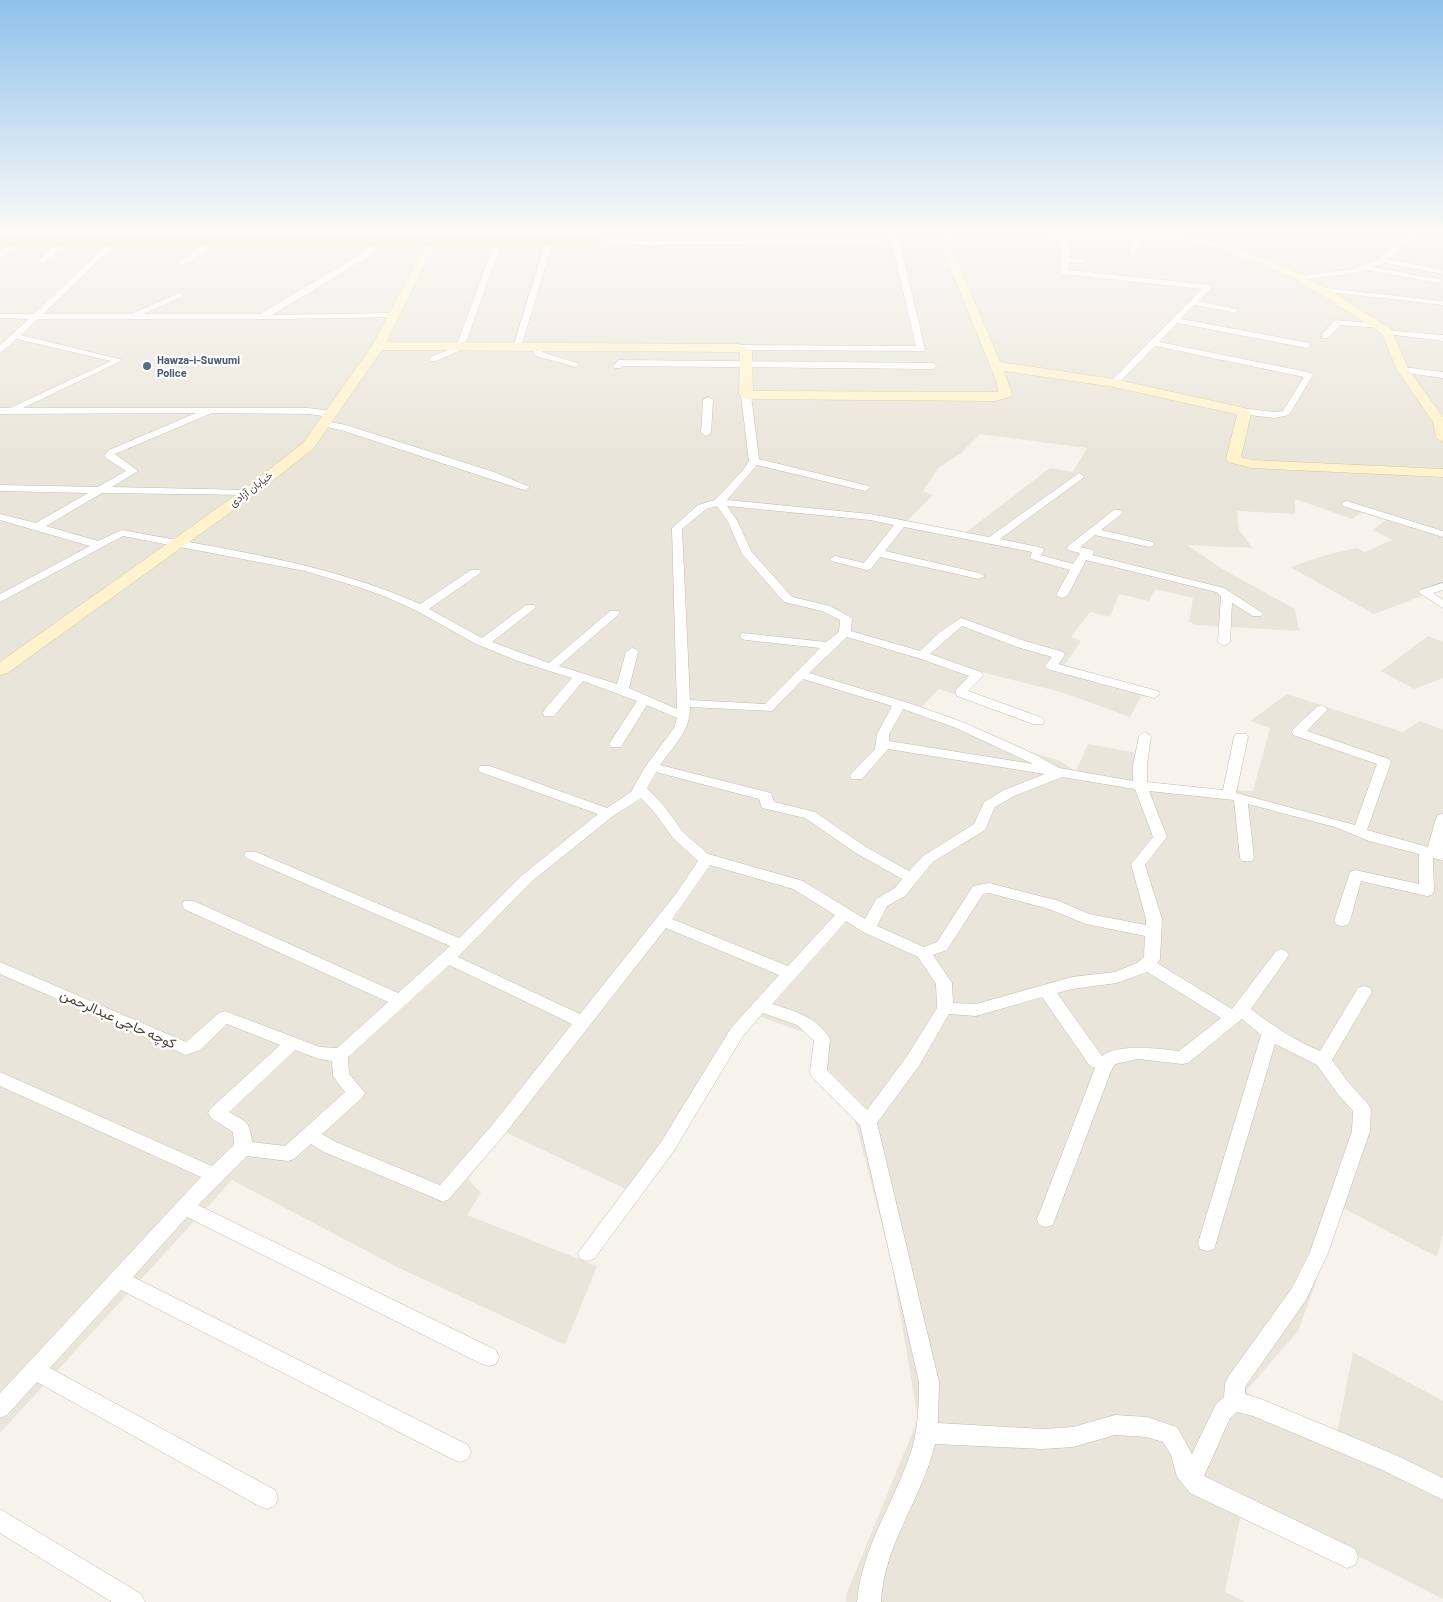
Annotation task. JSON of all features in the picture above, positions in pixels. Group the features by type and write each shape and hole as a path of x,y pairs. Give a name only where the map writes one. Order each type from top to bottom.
{"street":[{"path":"0,350 47,306"},
{"path":"132,317 156,306"},
{"path":"262,317 281,306"},
{"name":"خیابان آزادی","path":"0,670 248,493 308,446 378,346 400,306"},
{"path":"433,359 462,347 476,306"},
{"path":"517,347 530,306"},
{"path":"378,346 921,349 911,306"},
{"path":"746,395 995,397 1005,394 1001,368 973,306"},
{"path":"1114,383 1191,306"},
{"path":"1208,306 1234,311"},
{"path":"1347,306 1383,329 1403,370 1440,422 1443,438"},
{"path":"0,316 262,317 395,315"},
{"path":"1176,320 1307,345"},
{"path":"1325,336 1338,322 1443,338"},
{"path":"4,411 119,360 15,336"},
{"path":"1001,368 1114,383 1240,411 1275,415 1286,413 1309,374 1152,343"},
{"path":"535,347 539,354 576,364"},
{"path":"719,502 748,472 754,461 746,395 746,350 740,348"},
{"path":"617,366 619,363 932,366"},
{"path":"1403,370 1443,375"},
{"path":"706,433 708,400"},
{"path":"38,527 133,471 109,456 112,452 211,410"},
{"path":"4,411 308,411 342,427 525,487"},
{"path":"1240,411 1244,414 1233,459 1237,462 1443,473"},
{"path":"754,461 865,488"},
{"path":"992,540 1079,476"},
{"path":"0,488 248,493"},
{"path":"0,599 122,533 179,542 307,568 388,594 484,642 522,658 552,666 645,699 684,710 768,708 829,646 845,633 846,619 826,608 788,600 772,585 746,552 733,522 719,502"},
{"path":"243,1148 288,1154 310,1135 356,1093 341,1076 340,1056 461,945 526,879 608,813 641,790 652,767 680,728 684,710 677,528 702,507 719,502 870,517 1039,550 1035,557 1077,568"},
{"path":"1348,504 1443,534"},
{"path":"1062,595 1084,556 1089,552 1072,548 1095,532 1118,512"},
{"path":"0,517 99,545"},
{"path":"835,559 867,567 901,523"},
{"path":"1095,532 1149,544"},
{"path":"878,553 979,576"},
{"path":"1084,556 1220,590 1257,614"},
{"path":"421,609 475,572"},
{"path":"1443,586 1424,592 1443,604"},
{"path":"1224,642 1227,595"},
{"path":"484,642 530,607"},
{"path":"552,666 614,612"},
{"path":"922,655 938,638 961,621 1022,644 1059,655 1051,666 1154,694"},
{"path":"845,633 922,655 977,675 961,693 1038,721"},
{"path":"746,636 829,646"},
{"path":"622,690 632,652"},
{"path":"801,674 899,704 986,736 1044,763 1058,774"},
{"path":"549,713 581,676"},
{"path":"616,744 645,699"},
{"path":"858,776 881,750 883,734 899,704"},
{"path":"1322,709 1298,732 1384,762 1360,832"},
{"path":"945,1008 976,1010 1072,983 1117,977 1146,964 1152,959 1154,919 1138,864 1160,837 1140,786 1140,765 1145,736"},
{"path":"1241,737 1234,796 1247,858"},
{"path":"882,744 942,751 1058,774 1140,786 1234,796 1340,824 1374,838 1434,853"},
{"path":"652,767 766,796 767,805 810,815 861,850 911,878"},
{"path":"485,769 608,813"},
{"path":"868,928 881,903 900,892 928,859 980,827 989,805 1009,793 1058,774"},
{"path":"641,790 659,809 678,835 703,858 798,885 868,928 923,953 944,983 945,1008 913,1061 868,1122"},
{"path":"1342,921 1355,875 1427,891 1443,818"},
{"path":"251,854 461,945"},
{"path":"310,1135 330,1147 442,1194 498,1130 663,920 707,859"},
{"path":"923,953 942,946 978,890 989,888 1054,904 1086,919 1153,932"},
{"path":"188,905 400,1000"},
{"path":"587,1253 667,1147 737,1032 845,913"},
{"path":"663,920 790,973"},
{"path":"1046,1218 1110,1059 1138,1053 1182,1058 1238,1013 1282,955"},
{"path":"447,958 583,1022"},
{"path":"1146,964 1238,1013 1290,1045 1323,1060 1343,1088 1362,1109 1361,1131 1319,1253 1299,1294 1235,1384 1234,1402 1223,1411 1192,1478"},
{"name":"کوچه حاجی عبدالرحمن","path":"0,968 186,1049 194,1046 225,1017 291,1044 319,1053 340,1056"},
{"path":"1046,990 1096,1061 1106,1065"},
{"path":"1323,1060 1364,992"},
{"path":"760,1006 803,1021 822,1039 818,1072 868,1122 929,1382 929,1422 921,1456 875,1563 869,1602"},
{"path":"1207,1243 1270,1032"},
{"path":"0,1408 214,1175 243,1148 242,1128 217,1114 291,1044"},
{"path":"0,1079 214,1175"},
{"path":"185,1207 489,1357"},
{"path":"119,1279 460,1452"},
{"path":"35,1370 267,1498"},
{"path":"1234,1402 1263,1410 1390,1463 1443,1489"},
{"path":"926,1433 1043,1439 1073,1437 1115,1426 1147,1427 1170,1434 1181,1452 1185,1470 1198,1485 1347,1557"},
{"path":"0,1520 132,1602"}],"shaded area":[{"path":"0,306 1443,306 1443,583 1423,588 1427,594 1374,614 1290,567 1326,555 1357,548 1365,552 1392,540 1373,530 1386,520 1363,512 1352,519 1295,499 1295,514 1237,511 1239,530 1253,548 1187,545 1224,570 1295,609 1299,631 1197,625 1189,622 1193,598 1155,589 1149,601 1119,594 1110,617 1090,612 1071,637 1081,641 1060,672 1142,695 1130,717 1061,692 977,671 954,694 939,689 922,707 988,733 1027,751 1058,760 1076,771 1088,744 1137,753 1135,782 1180,787 1253,791 1270,728 1250,721 1287,694 1403,732 1420,721 1443,730 1443,1234 1437,1257 1343,1208 1298,1331 1246,1391 1314,1438 1334,1448 1353,1352 1443,1401 1443,1599 1366,1560 1243,1505 1225,1592 1246,1602 846,1602 846,1595 918,1419 891,1260 855,1121 813,1072 817,1037 759,1016 742,1034 630,1191 505,1132 468,1179 481,1193 467,1215 597,1266 565,1345 397,1267 232,1180 0,1433","holes":["980,434 1087,448 1073,472 1050,468 961,536 904,524 933,495 923,491 938,468 961,453"]},
{"path":"1428,636 1443,642 1443,678 1414,689 1381,671"}],"place":[{"name":"Hawza-i-Suwumi Police","path":"147,366"}]}
